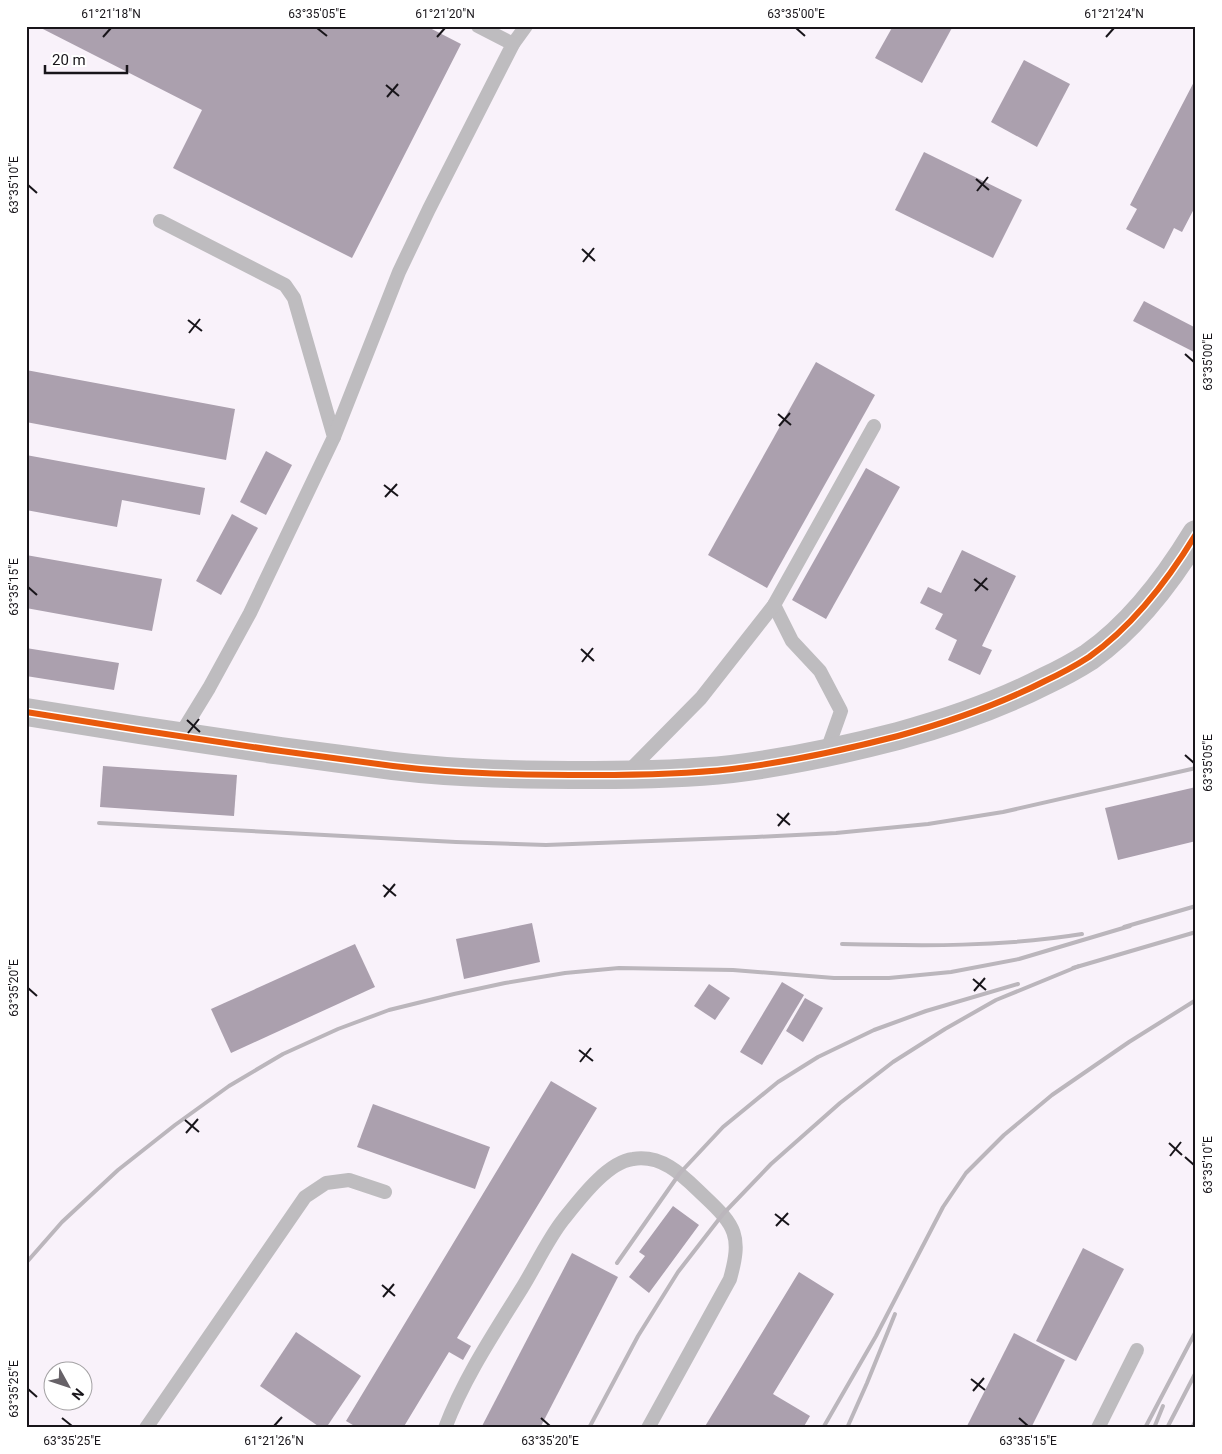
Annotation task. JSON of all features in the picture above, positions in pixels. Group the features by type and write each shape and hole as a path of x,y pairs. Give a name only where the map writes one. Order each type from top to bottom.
{"street":[{"path":"26,712 179,737 396,766 549,775 650,775 730,769 800,759 913,732 964,716 1003,702 1071,668 1096,651 1133,618 1158,589 1196,534"}],"lane":[{"path":"478,26 513,44"},
{"path":"179,737 209,688 250,613 334,438 399,272 513,44 526,26"},
{"path":"160,221 285,285 294,298 334,438"},
{"path":"626,775 701,698 774,604 874,426"},
{"path":"774,604 792,641 820,671 841,711 826,753"},
{"path":"445,1428 479,1358 562,1222 582,1197 616,1165 632,1158 646,1158 661,1162 680,1173 723,1214 731,1226 736,1241 736,1260 730,1279 648,1428"},
{"path":"146,1428 305,1197 326,1183 349,1180 385,1192"},
{"path":"1098,1428 1137,1350"}],"building":[{"path":"37,26 426,26 461,44 352,258 173,168 202,110"},
{"path":"893,26 953,26 922,83 875,58"},
{"path":"1024,60 1070,84 1037,147 991,122"},
{"path":"1196,78 1196,205 1182,232 1174,228 1164,249 1126,229 1137,209 1130,205"},
{"path":"924,152 1022,200 993,258 895,210"},
{"path":"1144,301 1196,328 1196,353 1133,321"},
{"path":"816,362 875,395 767,588 708,555"},
{"path":"26,370 235,409 226,460 26,422"},
{"path":"266,451 292,465 266,515 240,502"},
{"path":"26,455 205,488 200,515 122,500 117,527 26,510"},
{"path":"866,468 900,487 826,619 792,600"},
{"path":"232,514 258,528 221,595 196,581"},
{"path":"962,550 1016,576 982,646 992,650 980,675 948,660 957,640 935,629 943,614 920,603 928,587 941,593"},
{"path":"26,555 162,579 152,631 26,608"},
{"path":"26,648 119,663 114,690 26,676"},
{"path":"103,766 237,775 234,816 100,807"},
{"path":"1196,787 1196,841 1118,860 1105,808"},
{"path":"532,923 540,962 464,979 456,939"},
{"path":"355,944 375,987 231,1053 211,1009"},
{"path":"782,982 804,995 762,1065 740,1052"},
{"path":"709,984 730,998 715,1020 694,1006"},
{"path":"805,998 823,1008 803,1042 786,1031"},
{"path":"551,1081 597,1108 457,1338 471,1346 463,1360 449,1352 403,1428 358,1428 346,1421"},
{"path":"373,1104 490,1147 475,1189 357,1147"},
{"path":"673,1206 699,1225 649,1293 629,1277 645,1256 639,1252"},
{"path":"1083,1248 1124,1269 1076,1361 1036,1341"},
{"path":"572,1253 618,1277 540,1428 481,1428"},
{"path":"799,1272 834,1294 773,1394 810,1416 803,1428 704,1428"},
{"path":"296,1332 361,1376 326,1428 321,1428 260,1386"},
{"path":"1014,1333 1065,1360 1031,1428 966,1428"}],"railway":[{"path":"99,823 546,845 836,833 928,824 1003,812 1196,768"},
{"path":"1124,927 1196,906"},
{"path":"26,1263 62,1222 118,1170 229,1086 283,1054 338,1029 389,1010 505,983 565,973 619,968 733,970 834,978 889,978 951,972 1019,959 1130,926"},
{"path":"1073,968 1196,932"},
{"path":"842,944 932,945 992,943 1082,934"},
{"path":"589,1428 638,1336 678,1272 723,1214 771,1164 840,1103 893,1062 996,1000 1079,966"},
{"path":"617,1263 680,1173 723,1127 778,1082 818,1057 874,1030 926,1011 1018,984"},
{"path":"823,1428 876,1336 943,1207 966,1173 1004,1135 1052,1095 1129,1042 1196,1000"},
{"path":"847,1428 895,1314"},
{"path":"1145,1428 1196,1331"},
{"path":"1167,1428 1196,1372"},
{"path":"1154,1428 1163,1406"},
{"path":"1192,1428 1196,1420"}],"cycle path":[{"path":"26,712 281,751 443,771 628,775 698,772 753,766 837,751 917,731 991,705 1062,673 1105,645 1135,617 1174,568 1196,534"}]}
